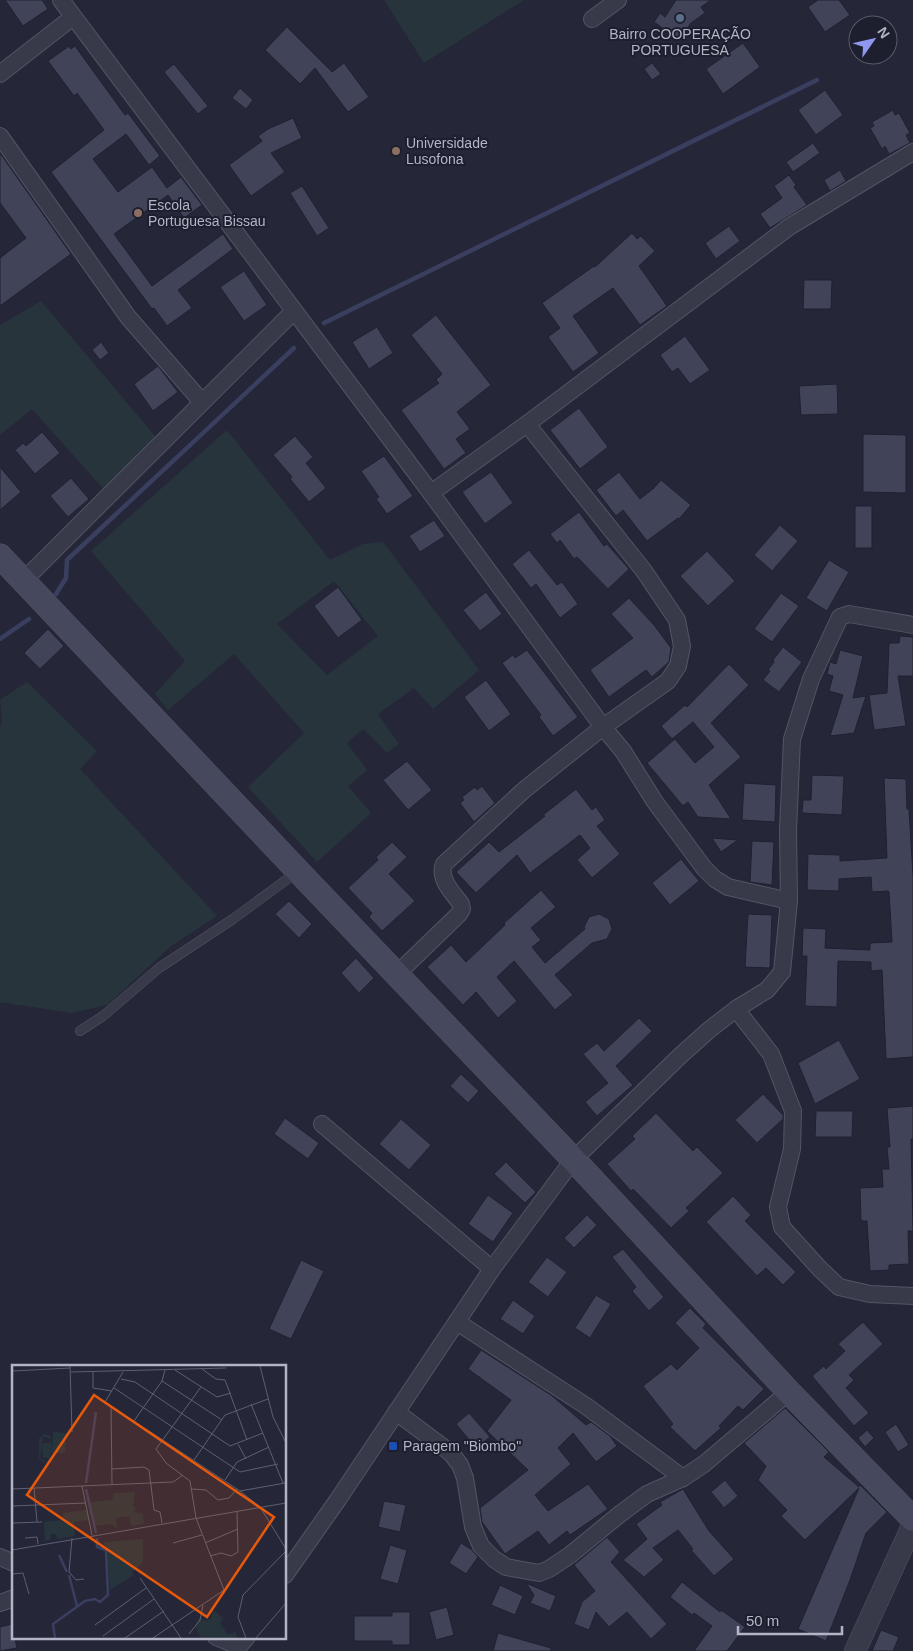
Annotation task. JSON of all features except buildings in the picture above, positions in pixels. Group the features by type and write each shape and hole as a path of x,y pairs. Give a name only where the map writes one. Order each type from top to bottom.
{"main road":[{"path":"0,556 573,1160 789,1392 913,1520"}],"street":[{"path":"61,0 431,493 603,727 623,751 655,802 704,868 715,879 728,887 789,901"},
{"path":"592,19 618,0"},
{"path":"0,74 72,17"},
{"path":"0,136 128,317 202,402"},
{"path":"431,493 527,424 789,227 913,152"},
{"path":"23,581 294,311"},
{"path":"397,974 462,909 461,904 442,876 441,870 444,864 524,790 603,727 668,681 678,666 682,646 677,620 644,571 527,424"},
{"path":"286,1574 337,1501 492,1269 573,1160 681,1055 736,1009 767,990 782,972 789,901 788,830 792,738 811,679 840,617 844,614 913,625"},
{"path":"736,1009 770,1054 793,1111 792,1149 778,1207 782,1227 839,1287 870,1294 913,1296"},
{"path":"322,1124 492,1269"},
{"path":"457,1322 586,1406 683,1478"},
{"path":"396,1412 452,1452 465,1478 473,1527 481,1546 494,1559 506,1567 539,1573 549,1569 570,1555 647,1494 683,1478 704,1464 789,1392"},
{"path":"855,1651 913,1524"},
{"path":"0,1557 12,1562"},
{"path":"0,1603 12,1599"},
{"path":"219,1638 236,1644 241,1644 246,1638"}],"lane":[{"path":"80,1031 103,1016 159,968 233,919 298,871"}],"shaded area":[{"path":"384,0 524,0 424,63"},
{"path":"41,301 160,442 108,494 32,409 0,435 0,325"},
{"path":"227,430 330,560 363,544 383,542 479,670 433,709 414,688 378,714 399,744 387,753 363,729 347,743 367,770 348,786 371,813 317,862 248,787 304,733 234,654 168,710 155,694 185,661 91,551","holes":["334,581 378,636 327,675 277,624"]},
{"path":"27,682 97,751 80,769 217,916 171,946 107,1005 72,1013 0,1002 0,728 2,721 0,700"}],"waterway":[{"path":"324,323 817,80"},
{"path":"56,594 66,578 67,560 294,348"},
{"path":"0,639 29,619"}],"place":[{"name":"Bairro COOPERAÇÃO PORTUGUESA","path":"680,18"},
{"name":"Universidade Lusofona","path":"396,151"},
{"name":"Escola Portuguesa Bissau","path":"138,213"},
{"name":"Paragem \"Biombo\"","path":"393,1446"}]}
